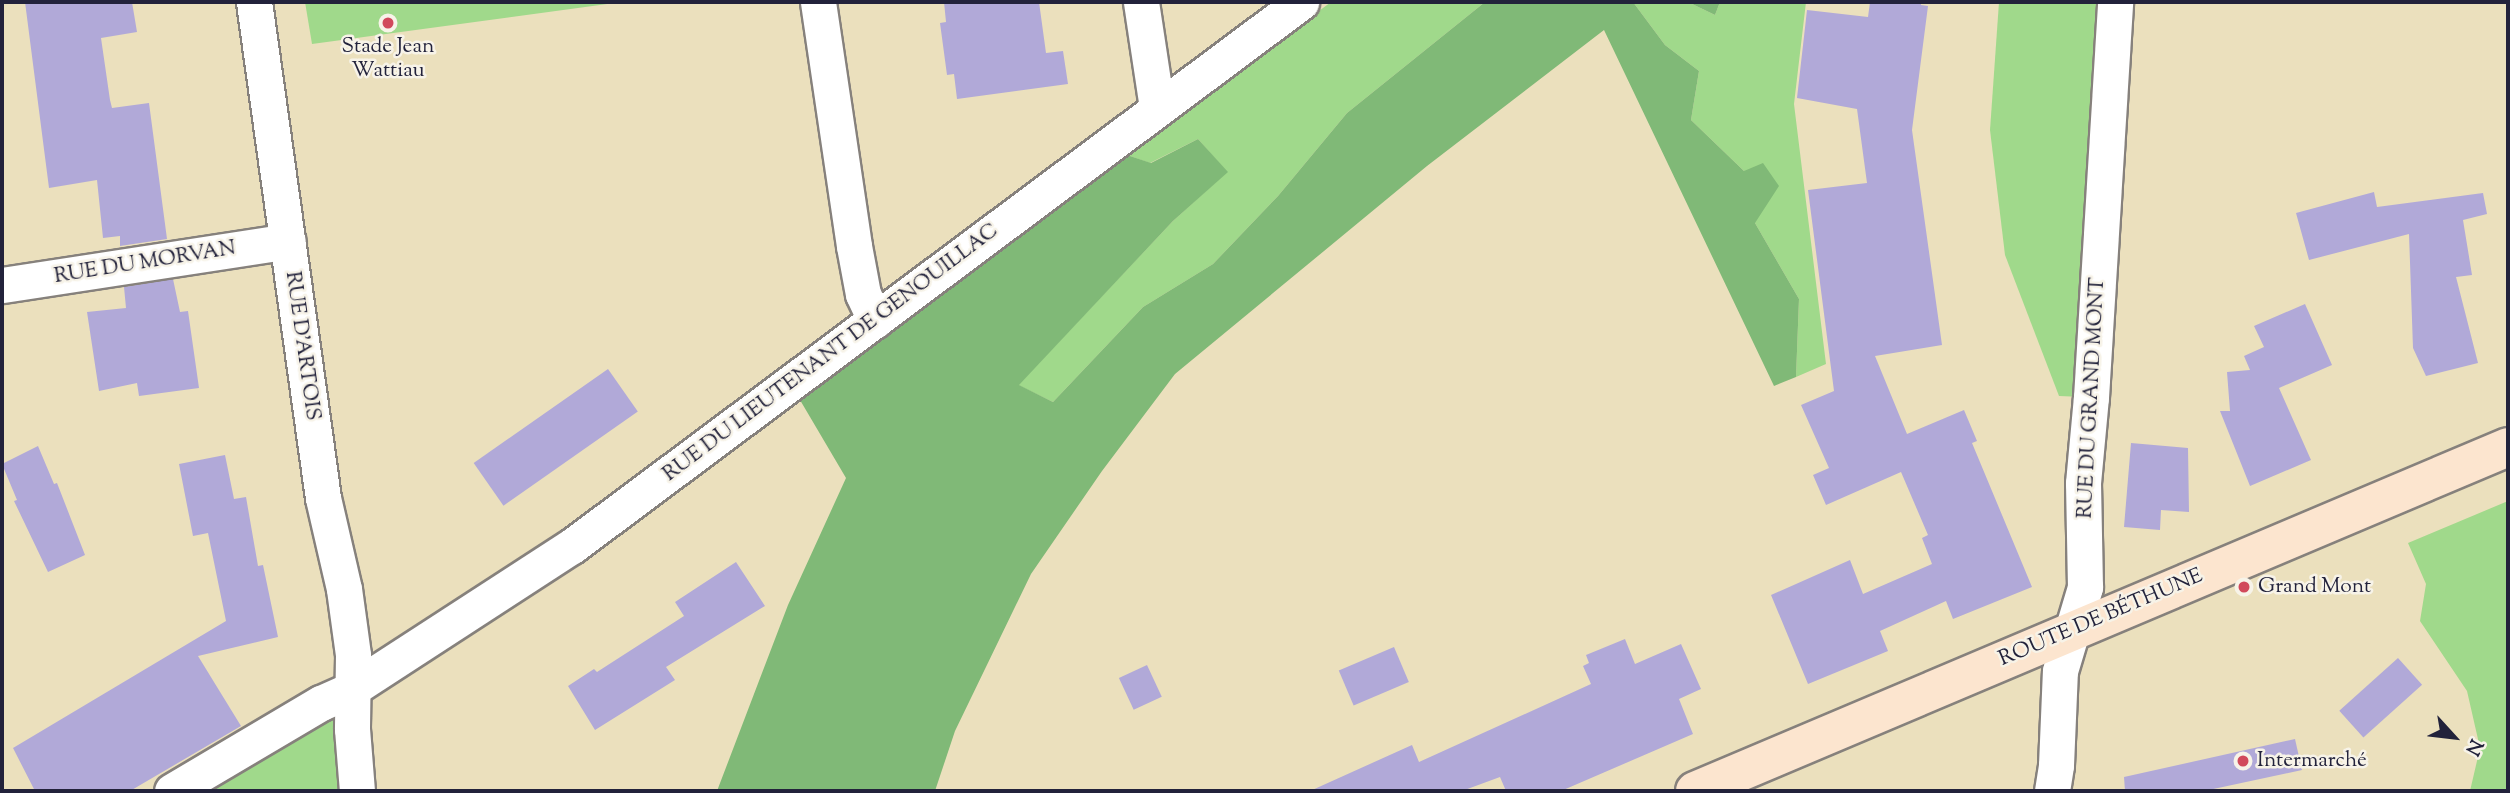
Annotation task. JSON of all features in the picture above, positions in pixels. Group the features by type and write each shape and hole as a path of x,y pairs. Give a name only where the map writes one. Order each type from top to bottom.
{"main road":[{"name":"ROUTE DE BÉTHUNE","path":"1695,791 2508,447"}],"street":[{"name":"RUE D'ARTOIS","path":"254,2 323,498 344,589 353,655 351,690"},
{"path":"818,2 854,246 863,294 875,320"},
{"path":"1141,2 1157,108"},
{"name":"RUE DU LIEUTENANT DE GENOUILLAC","path":"172,791 321,703 351,690 572,546 1301,2"},
{"name":"RUE DU GRAND MONT","path":"2052,791 2056,765 2060,671 2084,587 2083,483 2091,397 2115,2"},
{"name":"RUE DU MORVAN","path":"2,285 288,241"},
{"path":"351,690 357,791"}],"green space":[{"name":"Stade Jean Wattiau","path":"305,2 622,2 312,44"},
{"path":"1331,2 1485,2 1347,113 1278,196 1213,264 1143,307 1053,402 1018,385 1173,221 1227,172 1198,139 1150,163 1127,155"},
{"path":"1485,2 1633,2 1665,45 1699,71 1691,120 1744,171 1763,163 1779,186 1755,223 1799,299 1796,377 1774,386 1604,30 1427,166 1175,374 1102,471 1031,574 955,731 935,791 717,791 788,605 846,478 800,400 1127,155 1151,163 1198,139 1228,172 1173,221 1019,385 1053,402 1143,307 1213,264 1278,196 1347,113"},
{"path":"1633,2 1688,2 1715,15 1720,2 1806,2 1794,104 1826,364 1796,377 1799,299 1755,223 1744,171 1691,120 1699,71 1665,45"},
{"path":"1688,2 1720,2 1715,15"},
{"path":"1999,2 2103,2 2083,397 2059,396 2005,255 1990,130"},
{"path":"2508,501 2508,791 2470,791 2480,748 2467,691 2420,621 2426,584 2408,543"},
{"path":"321,703 352,729 357,791 171,791"}],"building":[{"path":"25,2 132,2 137,32 101,38 110,100 112,108 149,103 167,239 120,246 120,236 103,238 97,180 49,188"},
{"path":"944,2 1039,2 1046,53 1063,51 1068,84 957,99 954,74 947,75 940,23 946,22"},
{"path":"1870,2 1921,2 1921,5 1928,6 1912,130 1942,345 1875,356 1907,434 1964,410 1977,441 1972,443 2032,587 1953,619 1946,601 1880,631 1888,651 1808,684 1771,595 1850,560 1863,594 1932,564 1922,538 1928,535 1901,472 1826,505 1813,475 1829,468 1801,405 1834,391 1808,190 1867,183 1857,109 1797,98 1807,10 1868,17"},
{"path":"2374,192 2377,207 2483,193 2487,214 2463,220 2472,275 2456,277 2478,363 2426,376 2413,348 2409,234 2309,260 2296,213"},
{"path":"173,279 180,312 188,311 199,388 139,396 137,383 99,391 87,312 126,308 124,287"},
{"path":"2305,304 2332,365 2279,388 2311,460 2250,486 2220,411 2230,411 2227,372 2250,370 2244,356 2264,347 2254,326"},
{"path":"608,369 638,412 503,506 474,463"},
{"path":"2131,443 2188,448 2189,512 2161,510 2160,530 2124,527"},
{"path":"38,446 54,484 57,483 85,555 48,572 14,501 17,500 2,464"},
{"path":"225,455 234,499 246,497 258,566 263,565 278,637 198,656 241,726 130,791 35,791 13,748 226,621 208,533 193,536 179,464"},
{"path":"736,562 765,606 666,667 675,680 595,730 568,686 594,669 597,672 684,616 675,602"},
{"path":"1625,639 1635,664 1681,644 1701,689 1679,699 1693,734 1561,791 1506,791 1500,777 1462,791 1310,791 1412,745 1419,762 1591,684 1583,666 1589,663 1586,655"},
{"path":"1394,647 1409,682 1354,705 1339,670"},
{"path":"2398,658 2422,685 2363,738 2339,711"},
{"path":"1147,665 1162,697 1134,710 1119,678"},
{"path":"2295,739 2302,770 2204,791 2125,791 2124,777"}],"place":[{"name":"Stade Jean Wattiau","path":"388,23"},
{"name":"Grand Mont","path":"2244,587"},
{"name":"Intermarché","path":"2243,761"}]}
